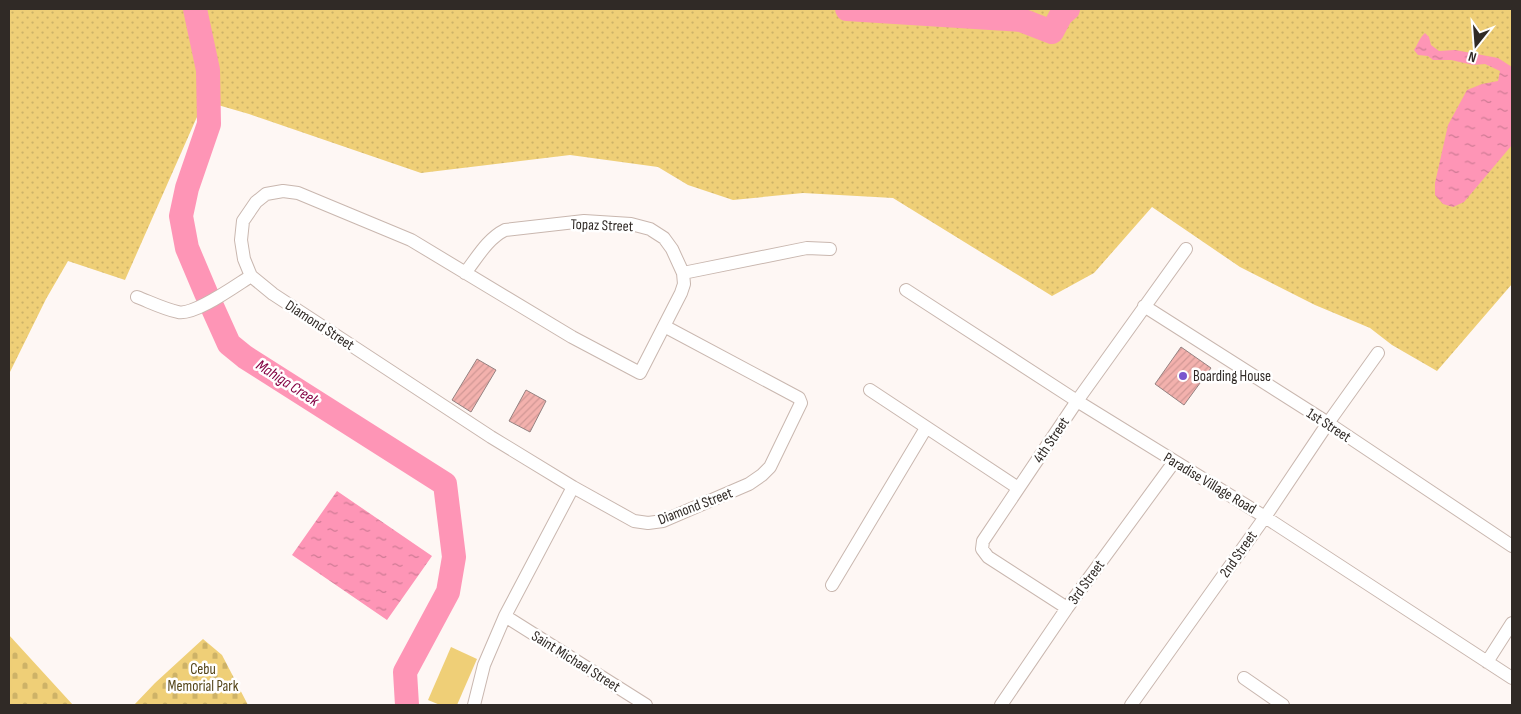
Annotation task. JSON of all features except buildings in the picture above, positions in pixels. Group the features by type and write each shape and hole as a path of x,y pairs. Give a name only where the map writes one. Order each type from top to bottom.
{"street":[{"path":"137,297 178,312 187,312 198,308 251,276 244,259 241,240 243,221 256,202 266,194 283,191 298,193 411,240 572,336 640,373 681,293 684,284 683,273 807,248 830,249"},
{"name":"Topaz Street","path":"465,273 488,242 505,230 584,221 631,224 650,229 664,238 672,249 683,273"},
{"name":"4th Street","path":"1067,608 988,557 982,549 983,541 1077,401 1186,249"},
{"name":"Diamond Street","path":"251,276 273,294 491,437 573,487 634,521 648,523 663,522 749,484 762,475 770,467 801,400 664,326"},
{"name":"Paradise Village Road","path":"906,290 1077,401 1265,517 1512,678"},
{"name":"1st Street","path":"1144,306 1328,423 1512,546"},
{"name":"2nd Street","path":"1131,705 1265,517 1378,353"},
{"path":"870,390 1018,488"},
{"path":"832,585 926,428"},
{"name":"3rd Street","path":"1001,705 1067,608 1174,462"},
{"path":"474,705 484,665 505,616 573,487"},
{"name":"Saint Michael Street","path":"505,616 629,701 646,705"},
{"path":"1487,662 1512,623"},
{"path":"1244,678 1282,705"}],"green space":[{"path":"9,9 1512,9 1512,284 1437,371 1392,345 1370,328 1315,305 1240,267 1152,207 1094,273 1052,296 893,198 803,193 733,200 688,185 658,167 570,155 421,173 249,114 204,101 125,280 68,261 46,299 9,374"},
{"path":"9,635 73,705 9,705"},
{"name":"Cebu Memorial Park","path":"203,639 222,655 248,705 134,705 155,683"},
{"path":"451,647 477,659 457,705 440,705 428,700"}],"water":[{"path":"1425,33 1429,37 1431,45 1439,51 1455,50 1498,58 1512,67 1512,145 1464,202 1453,207 1443,204 1435,195 1435,183 1448,125 1467,90 1482,84 1498,81 1500,71 1485,64 1473,65 1451,60 1433,60 1428,56 1418,55 1414,50"},
{"path":"337,491 432,556 387,620 292,555"}],"waterway":[{"name":"Mahiga Creek","path":"195,9 208,70 209,124 187,188 181,216 187,248 229,344 245,357 445,484 454,557 448,592 405,672 407,705"},
{"path":"847,9 1021,20 1052,32 1061,15 1068,9"}],"place":[{"name":"Boarding House","path":"1183,376"}]}
